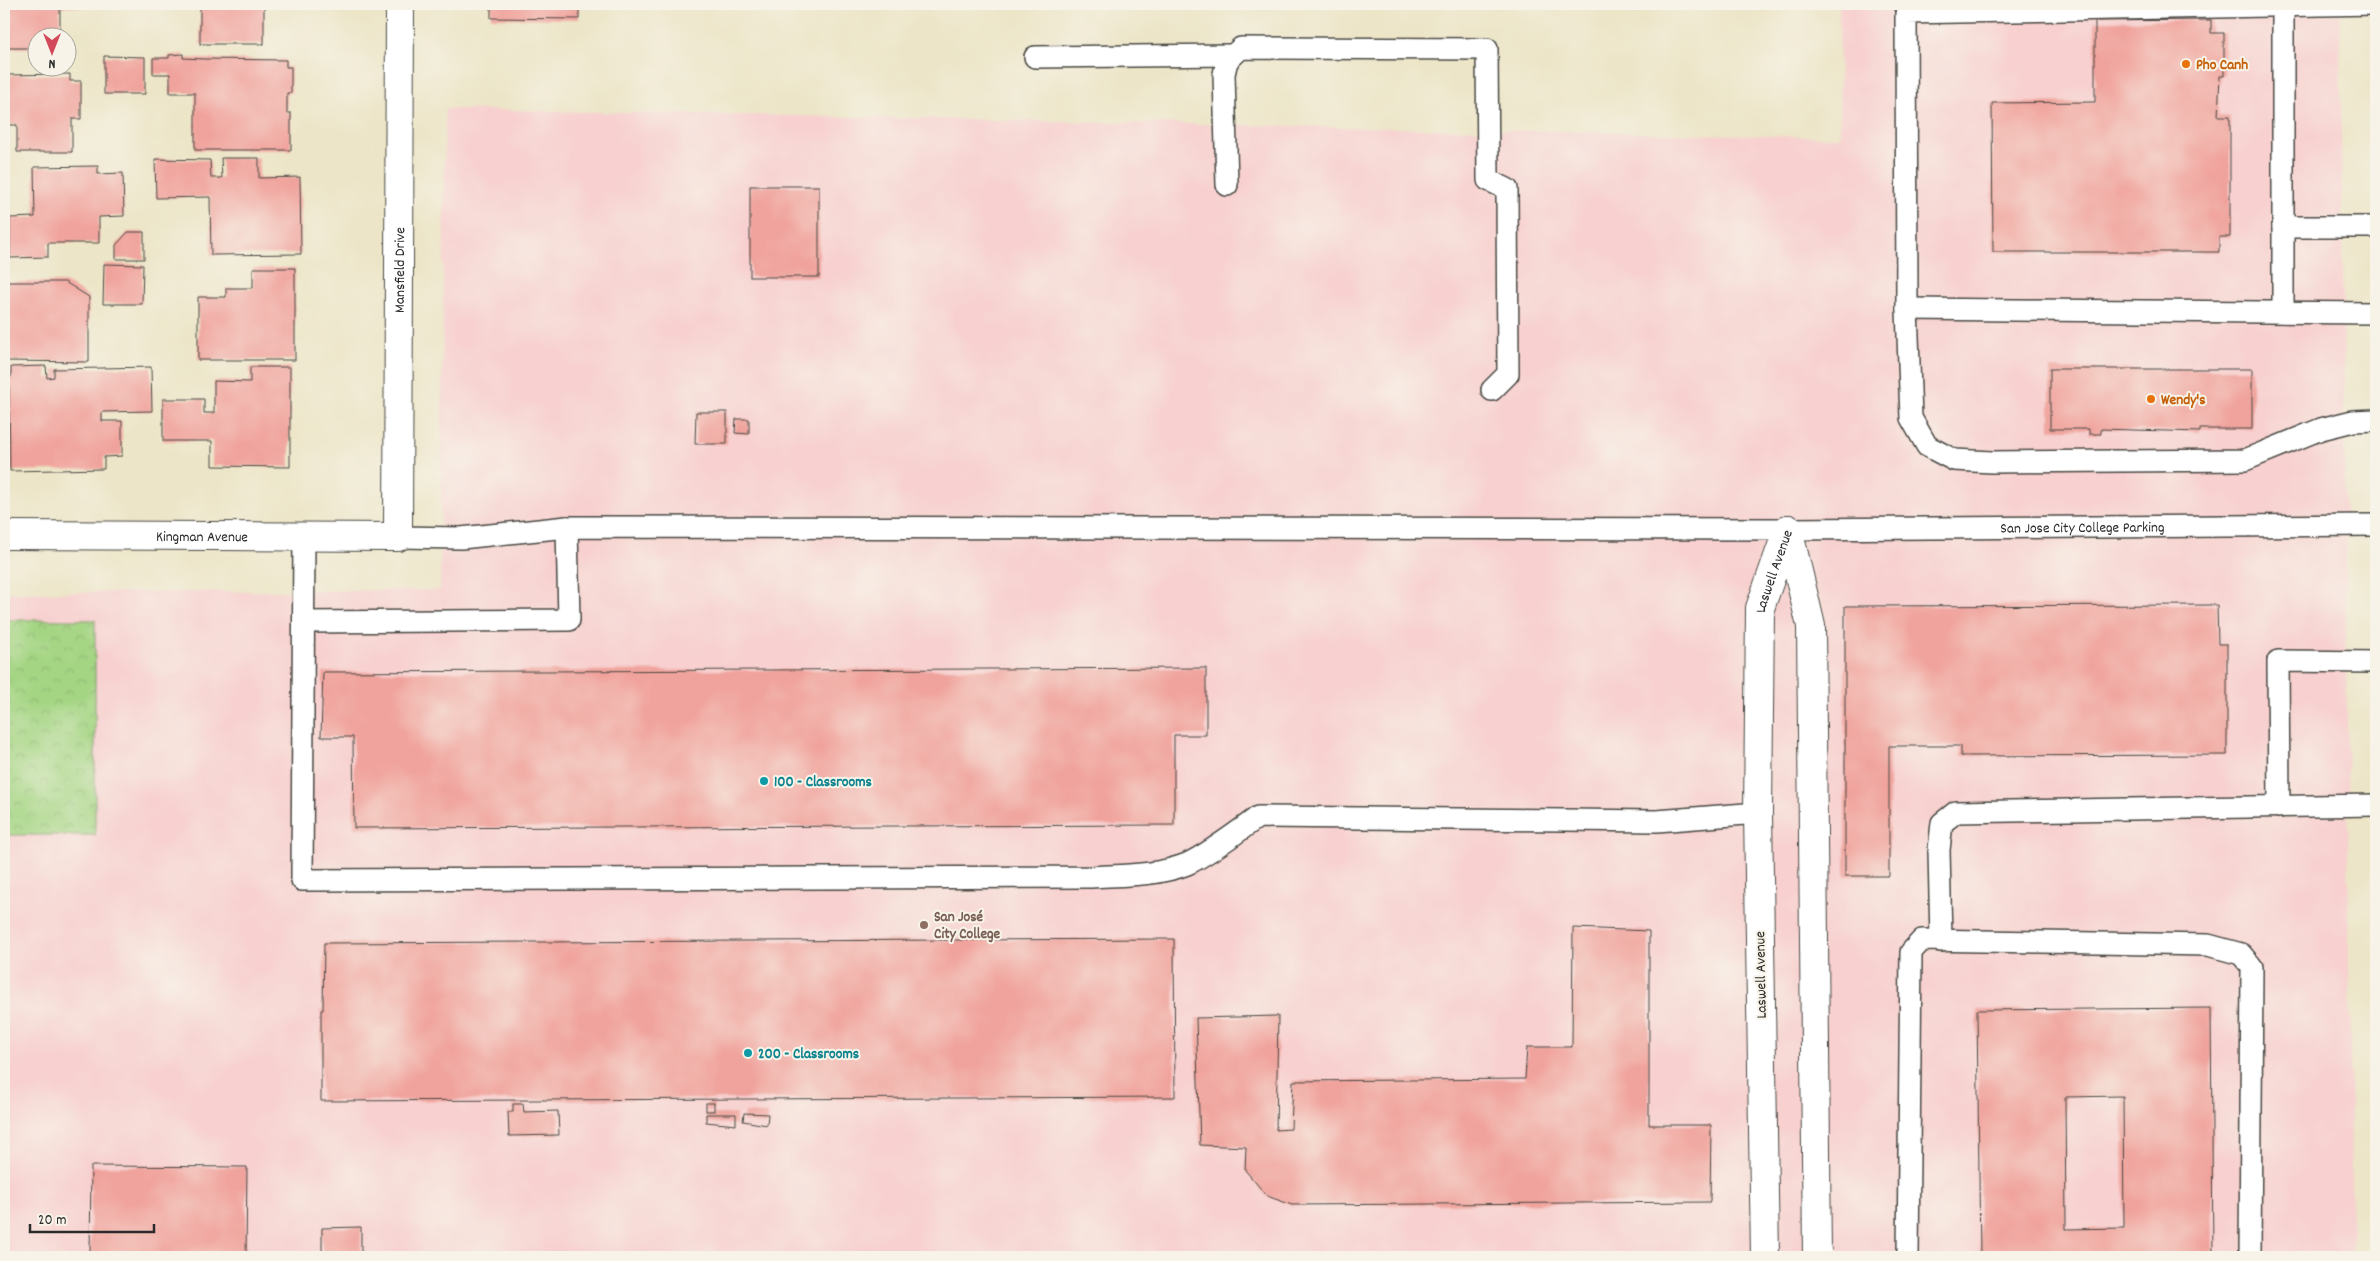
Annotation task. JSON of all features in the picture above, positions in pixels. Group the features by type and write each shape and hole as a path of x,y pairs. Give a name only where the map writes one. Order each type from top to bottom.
{"street":[{"name":"Mansfield Drive","path":"398,537 400,4"},
{"name":"Laswell Avenue","path":"1765,1257 1758,813 1760,608 1788,529"},
{"name":"Laswell Avenue","path":"1788,529 1811,626 1817,1257"},
{"name":"Kingman Avenue","path":"4,535 398,537"}],"lane":[{"path":"2376,4 1906,13 1907,309 1911,418 1927,446 1954,460 1992,462 2245,460 2321,429 2353,421 2376,420"},
{"path":"2283,6 2284,312"},
{"path":"1227,185 1224,74 1228,61 1241,48 1487,49 1488,180 1507,189 1508,374 1492,390"},
{"path":"1035,57 1234,55"},
{"path":"2284,227 2376,227"},
{"path":"1907,309 2376,313"},
{"name":"San Jose City College Parking","path":"398,537 461,538 567,527 1788,529 2376,525"},
{"path":"304,622 569,620 567,527"},
{"path":"304,536 302,880 1091,877 1154,873 1188,863 1258,817 1656,821 1758,813"},
{"path":"2278,806 2278,662 2376,662"},
{"path":"1941,941 1939,850 1942,823 1956,812 2376,806"},
{"path":"1908,1257 1911,952 1922,940 2208,946 2241,954 2252,967 2250,1257"}],"shaded area":[{"name":"San José City College","path":"1839,4 2340,4 2352,1257 4,1257 4,593 440,590 445,109 1840,137"}],"green space":[{"path":"4,620 95,620 95,835 4,835"}],"building":[{"path":"4,4 82,4 82,7 60,7 60,28 28,28 28,48 5,48"},
{"path":"200,4 264,4 264,44 200,44"},
{"path":"491,4 579,4 579,19 491,18"},
{"path":"2211,20 2211,33 2224,33 2224,76 2220,76 2218,116 2230,116 2230,237 2219,237 2219,252 1993,252 1992,103 2095,102 2095,21"},
{"path":"183,54 183,58 286,60 286,67 291,67 291,93 287,93 287,113 291,113 291,150 195,150 195,93 170,93 170,74 153,74 153,58 169,58 169,55"},
{"path":"104,56 145,57 145,94 104,94"},
{"path":"6,75 28,75 28,78 70,78 70,81 81,81 81,119 72,119 72,152 17,152 17,125 7,125"},
{"path":"221,158 259,158 259,178 300,177 301,254 211,255 210,197 156,198 155,159 210,160 211,178 222,178"},
{"path":"98,166 98,174 123,173 124,216 99,217 99,243 48,243 48,257 10,258 10,218 35,217 34,167"},
{"path":"750,186 819,186 819,277 750,277"},
{"path":"128,232 144,232 144,259 116,259 116,245"},
{"path":"104,264 143,265 142,304 103,304"},
{"path":"253,268 295,268 295,360 198,360 198,297 226,297 226,288 253,288"},
{"path":"4,282 65,282 89,297 89,362 4,361"},
{"path":"46,366 47,378 54,377 54,369 151,367 152,411 102,412 102,421 122,421 122,456 104,457 104,469 10,471 9,377 11,377 11,367"},
{"path":"250,367 290,367 290,467 212,466 212,441 163,441 163,399 204,399 204,413 214,413 214,381 250,382"},
{"name":"Wendy's","path":"2050,369 2252,369 2252,429 2200,429 2200,432 2101,429 2101,434 2089,434 2089,429 2050,429"},
{"path":"696,412 727,412 727,444 695,444"},
{"path":"736,419 749,419 749,434 735,433"},
{"path":"2217,605 2218,644 2227,644 2227,755 1961,756 1961,746 1889,746 1889,876 1845,876 1845,606"},
{"name":"100 - Classrooms","path":"1206,668 1206,735 1174,735 1174,825 354,828 353,737 321,737 323,672"},
{"path":"1573,928 1649,931 1649,1125 1711,1125 1710,1202 1292,1205 1267,1196 1245,1170 1246,1147 1200,1145 1196,1018 1278,1016 1276,1130 1291,1129 1293,1081 1525,1079 1527,1047 1572,1047"},
{"name":"200 - Classrooms","path":"1174,939 1175,1097 321,1101 321,1010 323,1010 324,943"},
{"path":"2211,1008 2213,1257 1980,1257 1977,1010","holes":["2123,1096 2124,1228 2066,1229 2065,1097"]},
{"path":"706,1103 714,1103 714,1111 706,1111"},
{"path":"513,1104 523,1104 524,1112 558,1111 559,1135 509,1136 508,1112 513,1112"},
{"path":"744,1113 768,1114 767,1125 743,1121"},
{"path":"706,1114 736,1114 736,1125 706,1122"},
{"path":"91,1166 247,1167 246,1257 90,1257"},
{"path":"361,1227 361,1257 322,1257 322,1228"}],"place":[{"name":"Pho Canh","path":"2186,64"},
{"name":"Wendy's","path":"2151,399"},
{"name":"100 - Classrooms","path":"764,781"},
{"name":"San José City College","path":"924,925"},
{"name":"200 - Classrooms","path":"748,1053"}]}
